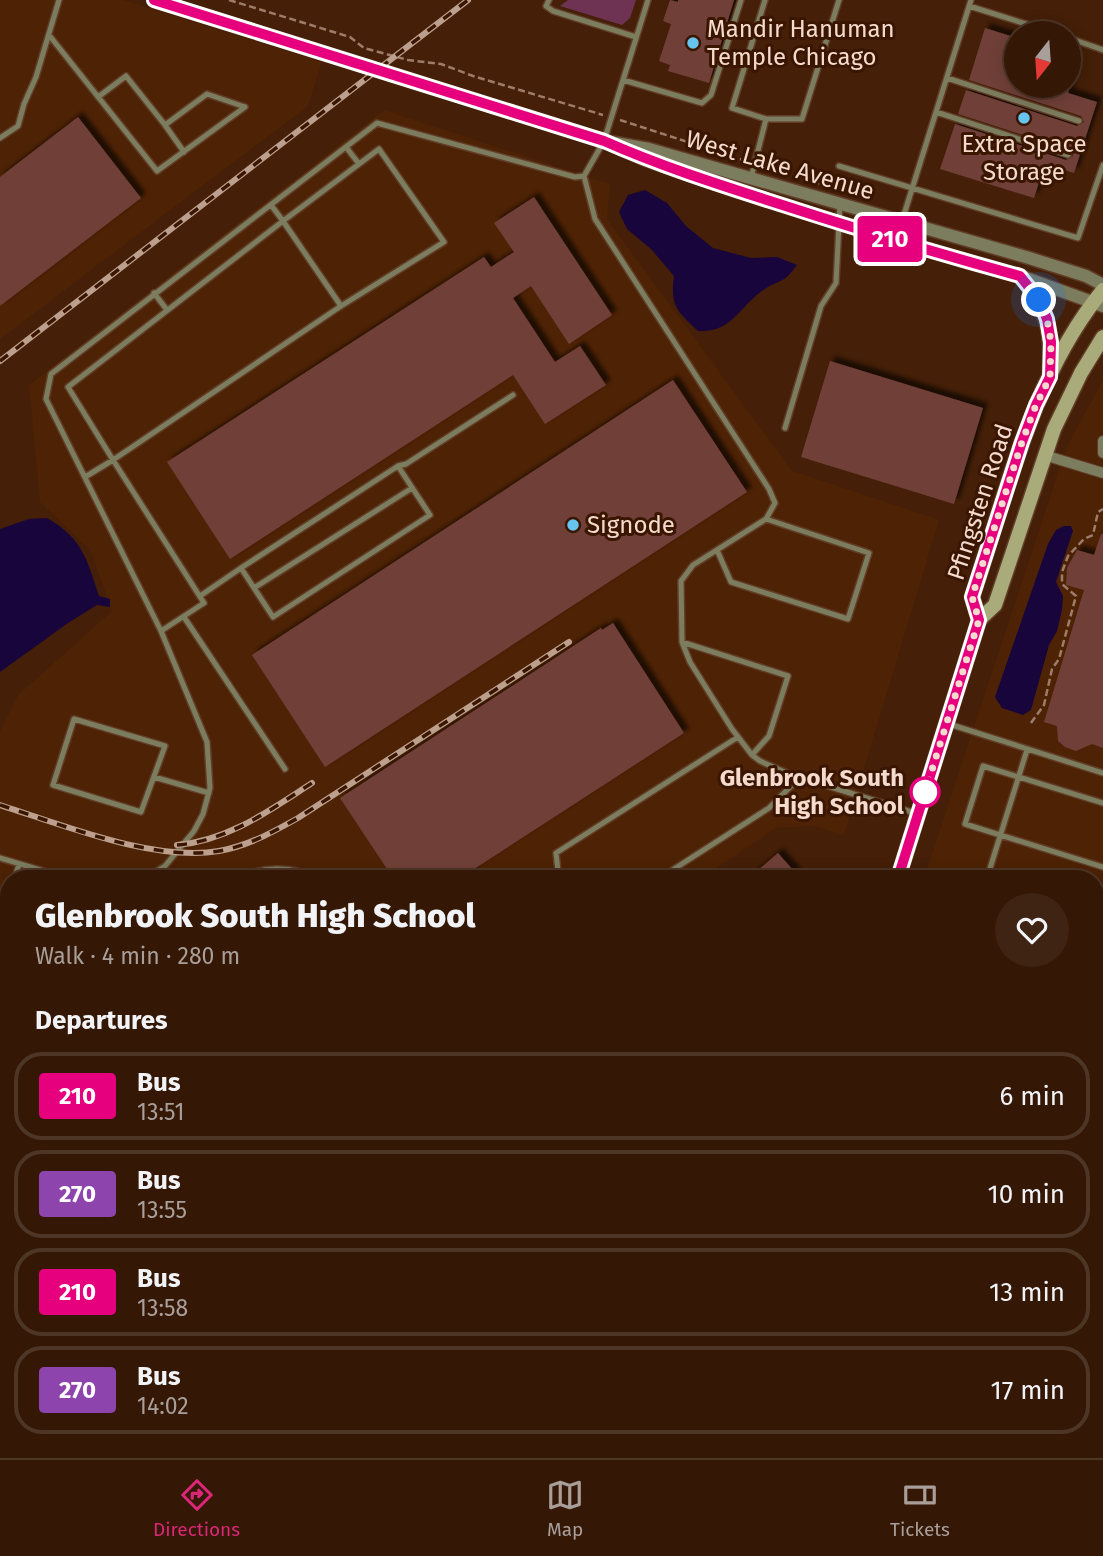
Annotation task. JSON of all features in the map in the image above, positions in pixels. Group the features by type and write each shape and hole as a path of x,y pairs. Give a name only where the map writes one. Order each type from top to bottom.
{"main road":[{"path":"1020,276 1039,300 1047,319 1051,342 1050,377"},
{"name":"Pfingsten Road","path":"979,620 972,597 1022,442 1050,377 1084,313 1098,304 1103,288"},
{"name":"Pfingsten Road","path":"900,870 979,620 995,605 1044,455 1071,393 1103,337"}],"street":[{"name":"West Lake Avenue","path":"154,0 604,141 646,160 838,223 1020,276 1098,304"},
{"name":"West Lake Avenue","path":"604,141 649,149 1086,276 1103,288"},
{"path":"1103,441 1103,453"},
{"path":"1044,455 1103,473"}],"lane":[{"path":"0,138 18,125 59,0"},
{"path":"549,0 546,6 553,11 636,37"},
{"path":"648,0 604,141 584,176 594,219 769,489 775,503 766,519 693,565 681,581 682,642 690,662 738,737 760,761 800,777 918,814"},
{"path":"623,80 702,103 711,95 741,0"},
{"path":"765,0 732,108 766,119 802,119 839,0"},
{"path":"902,222 970,3 1021,21"},
{"path":"49,35 157,172 245,107 207,94 165,125"},
{"path":"1082,43 1103,50"},
{"path":"98,97 126,76 184,152"},
{"path":"947,78 1079,121"},
{"path":"936,112 1068,155"},
{"path":"751,178 766,119"},
{"path":"159,870 194,831 203,814 209,793 207,742 161,631 46,399 51,374 377,123 575,177 584,176"},
{"path":"346,147 359,164"},
{"path":"85,477 113,460 341,306 444,242 379,149 68,387 113,460 204,603 161,631"},
{"path":"839,166 1078,238 1103,165"},
{"path":"785,428 821,306 836,283 840,204"},
{"path":"271,205 341,306"},
{"path":"154,293 167,310"},
{"path":"200,596 398,466 406,464 513,395"},
{"path":"241,568 273,617 430,515 398,466"},
{"path":"254,588 412,488"},
{"path":"717,550 731,582 848,619 869,553 766,519"},
{"path":"184,617 285,769"},
{"path":"682,642 788,676 769,736 752,755"},
{"path":"74,719 165,746 154,777 141,812 53,785 74,719"},
{"path":"947,723 1103,773"},
{"path":"558,870 556,853 738,737"},
{"path":"990,870 1027,750"},
{"path":"1103,803 983,766 965,824 1103,867"},
{"path":"154,777 209,793"},
{"path":"672,870 769,808 800,777"},
{"path":"0,858 35,870"},
{"path":"17,870 19,864"},
{"path":"266,870 289,870"}],"path":[{"path":"229,0 349,37 365,48 408,60 441,64 862,196"},
{"path":"1031,723 1044,705 1052,669 1059,659 1076,596 1062,584 1065,564 1084,539 1093,535 1098,512 1103,509"}],"shaded area":[{"path":"0,0 124,0 322,62 308,106 0,339"},
{"path":"568,0 636,0 630,18 622,25 560,6"},
{"path":"384,110 610,184 607,219 792,471 939,520 844,835 814,826 776,828 714,870 0,870 0,731 18,695 112,611 90,550 40,502 29,385"},
{"path":"645,190 667,203 686,226 713,248 751,258 777,257 797,265 784,279 754,297 727,323 710,331 698,331 674,301 674,276 651,249 627,229 619,212 628,195"},
{"name":"Glenbrook South High School","path":"1103,380 1103,870 927,870 1067,446"},
{"path":"47,518 76,542 87,560 99,596 110,599 110,607 97,605 0,672 0,529 29,519"},
{"path":"1071,526 1073,531 1056,582 1063,596 1062,610 1031,710 1023,715 1002,708 995,697 1048,544 1056,530"}],"building":[{"name":"Mandir Hanuman Temple Chicago","path":"670,0 734,0 709,83 668,71 670,65 659,61 671,24 663,21"},
{"path":"985,28 1004,34 1004,91 969,80"},
{"path":"966,90 1077,126 1084,122 1081,116 1025,98 1082,97 1097,102 1074,173 1045,164 1034,198 940,169 955,124 1066,160 1073,156 1070,150 958,114"},
{"path":"78,117 141,198 0,306 0,177"},
{"path":"534,197 612,315 569,344 531,286 513,298 555,362 580,346 606,385 545,424 513,375 230,559 167,462 484,257 491,267 514,252 494,223"},
{"path":"830,361 983,408 954,504 801,457"},
{"path":"673,380 747,492 325,767 252,655"},
{"path":"1101,534 1103,748 1092,744 1076,751 1058,741 1057,726 1044,722 1084,590 1066,585 1067,568 1077,550 1094,555"},
{"path":"613,623 684,733 473,870 388,870 340,798 601,628 602,630"},
{"path":"778,853 793,870 758,870"}],"railway":[{"path":"0,361 468,0"},
{"path":"0,805 138,847 194,853 230,849 260,838 298,818 569,642"},
{"path":"177,845 231,831 312,783"}],"bus line":[{"name":"210","path":"154,0 604,141 646,160 897,242 1020,276 1032,289 1047,319 1051,342 1050,377 1022,442 972,597 979,620 901,870"}],"place":[{"name":"Mandir Hanuman Temple Chicago","path":"693,43"},
{"name":"Extra Space Storage","path":"1024,118"},
{"name":"Signode","path":"573,525"},
{"name":"Glenbrook South High School","path":"925,792"}],"route":[{"path":"925,792 979,620 972,597 1022,442 1050,377 1051,342 1047,319 1039,300"}]}
